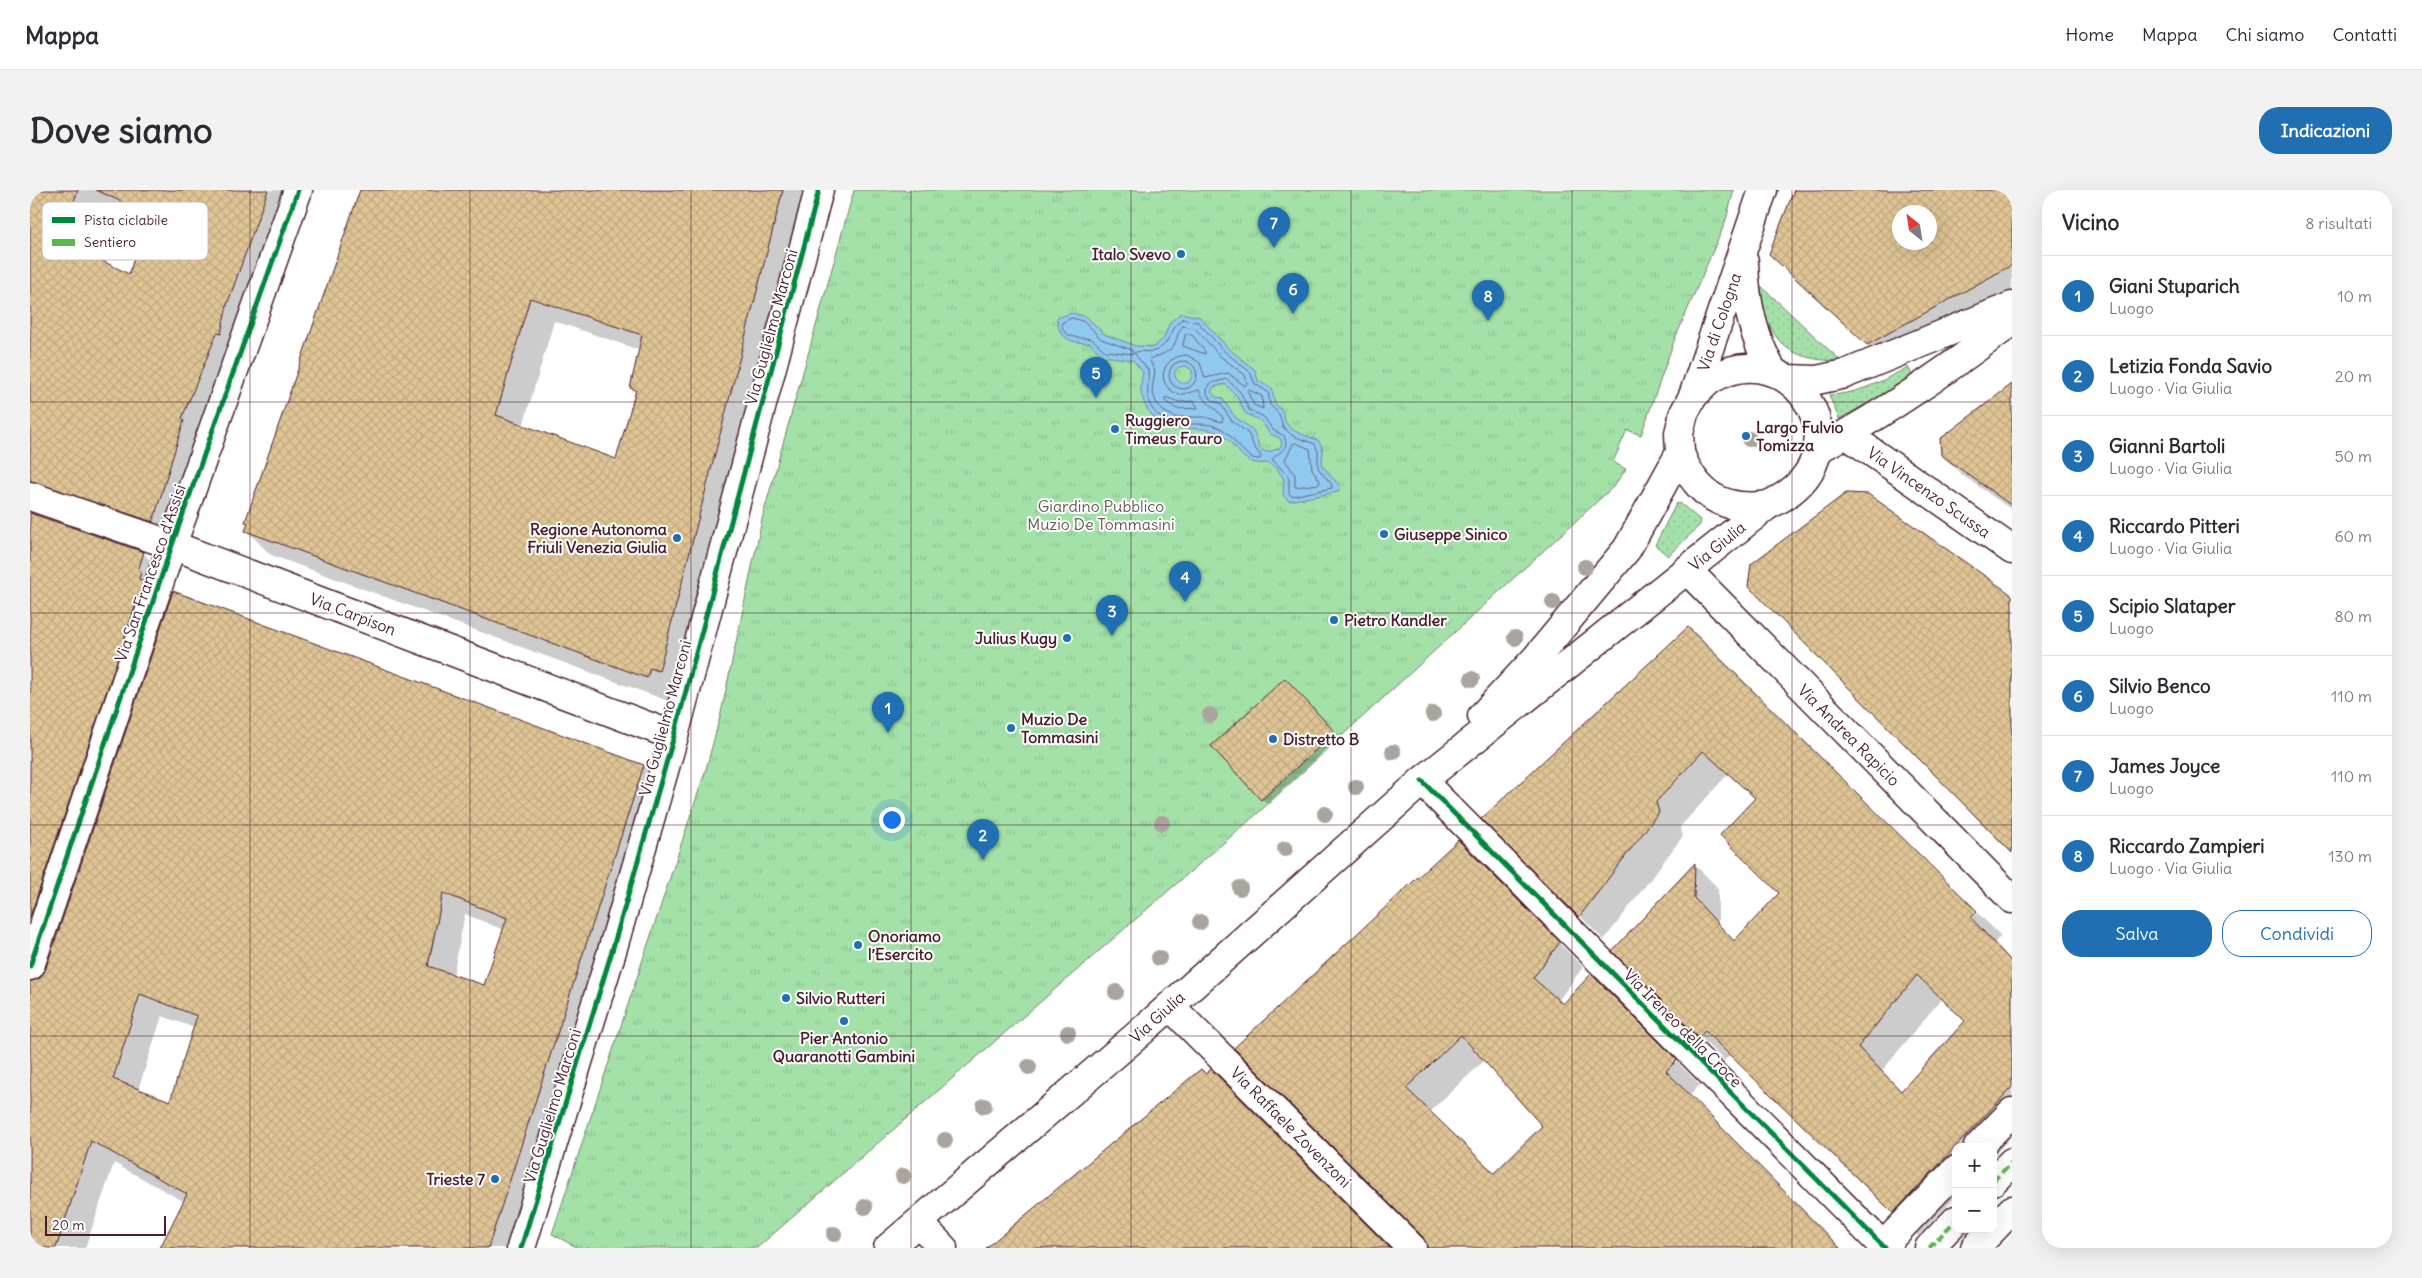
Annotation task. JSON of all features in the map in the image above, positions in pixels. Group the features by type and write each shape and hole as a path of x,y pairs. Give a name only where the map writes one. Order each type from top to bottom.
{"street":[{"name":"Via San Francesco d'Assisi","path":"30,966 172,545 298,190"},
{"name":"Via Guglielmo Marconi","path":"521,1248 612,951 674,736 820,190"},
{"name":"Via di Cologna","path":"1693,396 1763,190"},
{"name":"Via di Cologna","path":"1744,249 1745,285 1749,314 1761,351 1780,376"},
{"path":"1693,396 1709,380 1730,371 1752,368 1780,376 1817,380 1845,374 2012,306"},
{"path":"1780,376 1806,398 1813,410 1817,422 1818,449 1928,384 2012,322"},
{"name":"Via Giulia","path":"1422,782 1537,656 1627,549 1680,453 1679,433 1684,413 1693,396"},
{"name":"Via Vincenzo Scussa","path":"1846,434 2012,550"},
{"name":"Via Giulia","path":"888,1248 919,1224 1170,1006 1422,782 1768,505 1786,497 1801,484 1812,468 1818,449"},
{"path":"1680,453 1692,478 1712,498 1730,505 1749,508 1768,505"},
{"name":"Via Carpison","path":"30,496 172,545 674,736"},
{"name":"Via Andrea Rapicio","path":"1687,570 2012,899"},
{"name":"Via Ireneo della Croce","path":"1422,782 1883,1247"},
{"name":"Via Raffaele Zovenzoni","path":"1170,1006 1412,1248"},
{"path":"1982,1143 2012,1112"},
{"path":"1997,1177 2012,1162"},
{"path":"1883,1247 1952,1174"},
{"path":"1997,1225 2012,1210"},
{"path":"919,1224 943,1248"},
{"path":"1929,1248 1952,1224"},
{"path":"1975,1248 1989,1233"}],"green space":[{"name":"Giardino Pubblico Muzio De Tommasini","path":"854,190 1734,190 1725,223 1674,341 1641,435 1627,430 1613,462 1626,469 1614,486 1258,813 757,1248 578,1248 552,1234 706,769 721,713 763,515"},
{"path":"1758,283 1841,361 1821,360 1804,356 1791,351 1781,343 1767,319"},
{"path":"1908,367 1914,378 1839,419 1829,395 1860,389 1879,382"},
{"path":"1680,503 1700,520 1700,525 1668,556 1655,545 1676,504"}],"water":[{"path":"1072,313 1087,317 1104,334 1136,346 1154,347 1164,338 1170,322 1181,313 1200,317 1228,348 1255,370 1258,381 1272,388 1275,404 1283,412 1287,424 1297,432 1319,441 1323,451 1322,466 1340,486 1338,492 1289,501 1283,495 1284,479 1277,469 1269,463 1252,462 1246,459 1227,439 1215,432 1204,429 1168,427 1162,424 1152,415 1145,404 1141,389 1143,372 1133,360 1102,356 1090,343 1071,341 1060,331 1057,318","holes":["1186,366 1192,370 1192,377 1188,383 1181,383 1176,379 1174,372 1179,367","1225,384 1237,396 1245,413 1261,421 1270,434 1280,438 1282,443 1280,448 1268,452 1261,450 1253,430 1235,417 1222,398 1216,397 1211,392 1214,387"]}],"building":[{"path":"30,190 78,190 74,202 42,202 42,260 101,260 129,274 133,260 208,260 208,202 122,202 96,190 268,190 227,305 221,334 217,333 182,418 184,420 153,522 30,481"},
{"path":"360,190 783,190 659,671 650,668 647,678 245,531 248,523 245,522","holes":["530,298 642,335 630,388 636,390 616,459 496,415"]},
{"path":"1794,190 2012,190 2012,265 1867,345 1769,254"},
{"path":"2012,384 2012,506 1941,455 1940,439"},
{"path":"1846,493 1868,494 2012,595 2012,853 1748,586 1751,564"},
{"path":"30,513 144,552 138,571 141,572 139,579 144,581 30,917"},
{"path":"173,591 644,765 488,1248 160,1248 187,1194 91,1141 56,1248 30,1248 30,981 40,978 45,971","holes":["443,893 507,918 484,985 428,966","140,994 197,1016 170,1101 113,1079"]},
{"path":"1688,627 1977,911 1971,918 2012,962 2012,1087 1959,1143 1952,1143 1952,1151 1893,1213 1705,1031 1699,1038 1612,951 1695,863 1694,898 1734,941 1779,893 1720,835 1755,798 1703,751 1656,802 1659,812 1579,917 1481,819","holes":["1917,975 1965,1021 1901,1091 1858,1047"]},
{"name":"Distretto B","path":"1285,678 1335,732 1261,800 1211,746"},
{"path":"1458,840 1560,942 1533,978 1563,1004 1591,974 1677,1060 1666,1071 1840,1248 1427,1248 1423,1237 1234,1048","holes":["1461,1035 1542,1126 1494,1173 1406,1088"]},
{"path":"1201,1069 1206,1074 1211,1069 1390,1248 986,1248"}],"marked path":[{"path":"1997,1177 2012,1162"},
{"path":"1929,1248 1952,1224"}],"cycle path":[{"path":"30,966 172,545 298,190"},
{"path":"521,1248 612,951 674,736 819,190"},
{"path":"1422,781 1885,1248"}],"place":[{"name":"James Joyce","path":"1274,248"},
{"name":"Italo Svevo","path":"1181,254"},
{"name":"Silvio Benco","path":"1293,314"},
{"name":"Riccardo Zampieri","path":"1488,321"},
{"name":"Scipio Slataper","path":"1096,398"},
{"name":"Ruggiero Timeus Fauro","path":"1115,429"},
{"name":"Largo Fulvio Tomizza","path":"1746,436"},
{"name":"Giuseppe Sinico","path":"1384,534"},
{"name":"Regione Autonoma Friuli Venezia Giulia","path":"677,538"},
{"name":"Riccardo Pitteri","path":"1185,602"},
{"name":"Pietro Kandler","path":"1334,620"},
{"name":"Gianni Bartoli","path":"1112,636"},
{"name":"Julius Kugy","path":"1067,638"},
{"name":"Muzio De Tommasini","path":"1011,728"},
{"name":"Giani Stuparich","path":"888,733"},
{"name":"Distretto B","path":"1273,739"},
{"name":"Letizia Fonda Savio","path":"983,860"},
{"name":"Onoriamo l’Esercito","path":"858,945"},
{"name":"Silvio Rutteri","path":"786,998"},
{"name":"Pier Antonio Quaranotti Gambini","path":"844,1021"},
{"name":"Trieste 7","path":"495,1179"}]}
